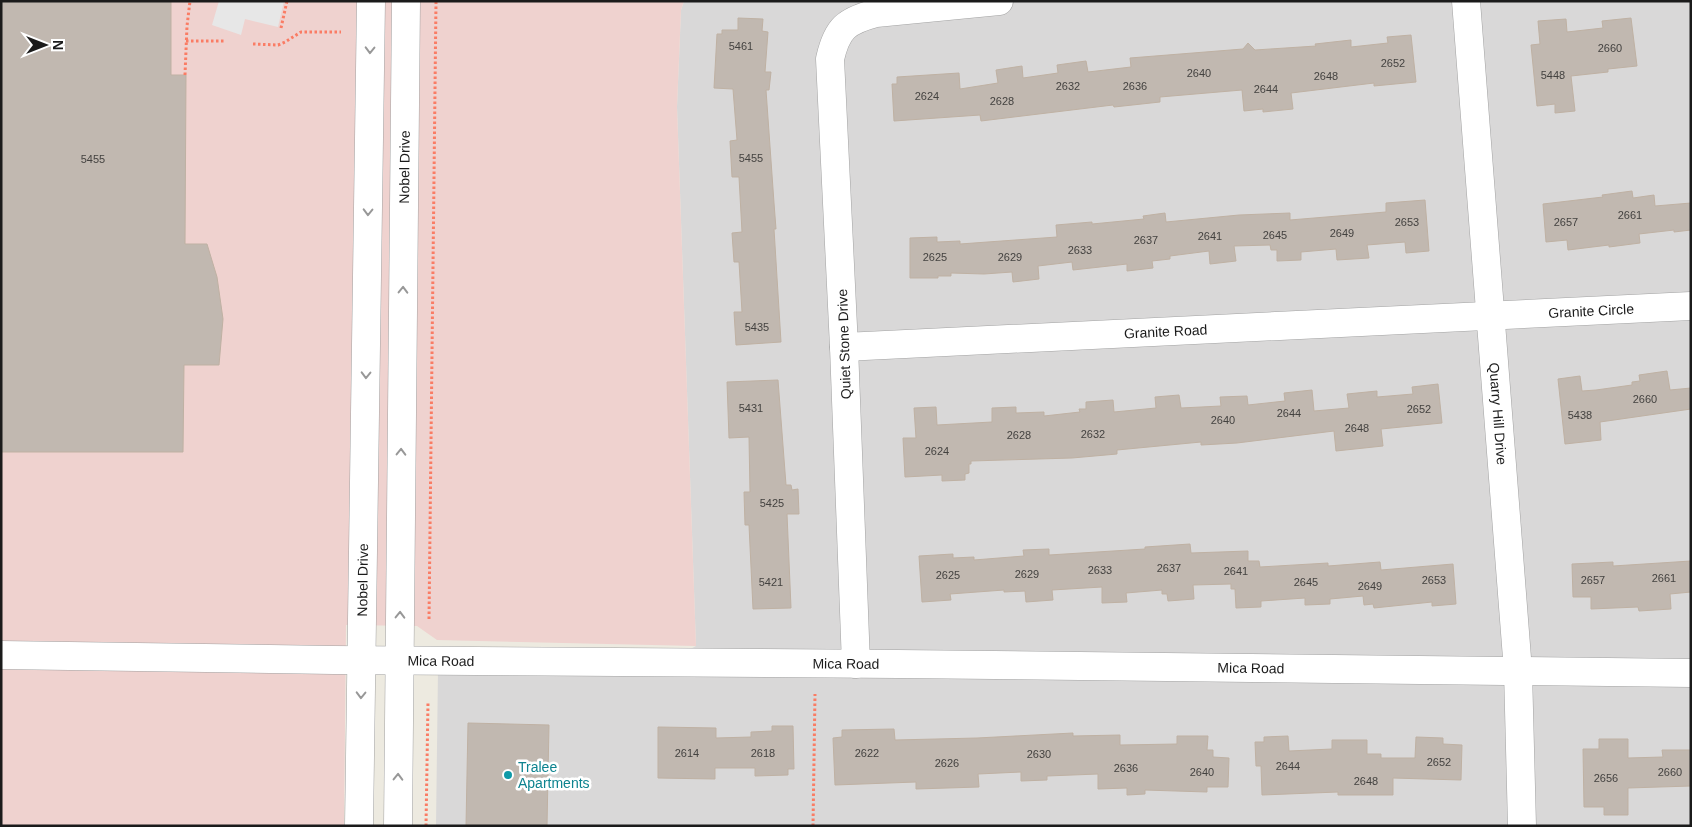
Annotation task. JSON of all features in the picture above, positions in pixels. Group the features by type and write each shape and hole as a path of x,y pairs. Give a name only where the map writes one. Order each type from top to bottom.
{"street":[{"name":"Nobel Drive","path":"359,826 371,1"},
{"name":"Nobel Drive","path":"398,826 406,1"},
{"name":"Quiet Stone Drive","path":"856,664 844,347 830,59 834,42 844,27 859,18 876,13 998,1"},
{"name":"Quarry Hill Drive","path":"1466,1 1518,671 1522,826"},
{"name":"Granite Circle","path":"1489,315 1691,306"},
{"name":"Granite Road","path":"844,347 1489,315"},
{"path":"366,334 402,334"},
{"name":"Mica Road","path":"1,655 1691,673"}],"path":[{"path":"185,75 190,1"},
{"path":"281,28 287,1"},
{"path":"429,619 436,1"},
{"path":"253,44 278,45 301,32 341,32"},
{"path":"186,41 226,41"},
{"path":"813,826 815,694"},
{"path":"426,826 428,702"}],"shaded area":[{"path":"1,1 684,1 681,10 677,107 696,646 437,640 417,626 346,625 344,826 1,826"},
{"path":"219,1 284,1 278,27 245,19 241,35 212,25"},
{"path":"684,1 1691,1 1691,826 436,826 438,670 640,676 696,646 677,107 681,10"}],"building":[{"path":"1,1 171,1 171,75 186,75 185,244 207,244 217,277 223,319 219,365 184,365 183,452 1,452"},
{"path":"738,18 763,19 762,31 768,32 765,72 771,72 769,90 766,90 776,229 774,229 781,342 736,345 734,312 742,312 739,262 734,262 732,233 742,232 739,177 732,177 730,141 737,140 733,89 714,88 717,34 722,34 722,30 738,30"},
{"path":"1631,18 1637,66 1608,69 1608,72 1571,76 1575,111 1555,113 1555,104 1537,106 1531,45 1540,44 1538,21 1566,19 1567,32 1603,28 1602,21"},
{"path":"1411,35 1416,82 1374,86 1374,83 1291,93 1293,109 1263,112 1263,109 1244,111 1242,90 1160,97 1160,102 1114,107 1113,105 981,121 980,115 894,121 892,84 897,84 897,77 959,73 960,89 998,83 996,70 1022,66 1023,78 1058,73 1057,65 1086,61 1088,72 1131,67 1130,58 1243,49 1248,43 1255,50 1316,46 1315,44 1351,40 1351,47 1388,43 1387,37"},
{"path":"1632,191 1633,198 1654,195 1655,206 1691,203 1691,230 1639,234 1640,243 1609,247 1609,245 1568,250 1567,240 1546,242 1543,204 1603,197 1602,195"},
{"path":"1425,200 1429,251 1406,253 1405,242 1367,245 1369,258 1337,260 1336,249 1301,252 1301,260 1277,261 1277,250 1271,250 1270,245 1234,246 1236,261 1210,264 1209,251 1170,256 1170,259 1152,261 1153,268 1127,271 1127,264 1073,270 1072,262 1038,266 1039,279 1013,282 1012,272 984,274 951,273 951,276 938,276 938,278 910,278 910,238 937,237 937,242 960,241 960,244 1057,237 1056,225 1144,219 1143,216 1165,213 1166,222 1239,215 1290,213 1290,220 1386,212 1386,203"},
{"path":"1667,371 1670,390 1691,388 1691,409 1600,422 1601,440 1565,444 1558,379 1580,376 1582,391 1596,390 1632,385 1632,382 1640,381 1639,375"},
{"path":"778,380 786,485 791,485 792,490 798,489 799,514 787,514 791,608 753,609 749,525 745,525 744,492 750,492 749,437 729,438 727,382"},
{"path":"1438,384 1442,423 1381,429 1383,446 1336,451 1334,431 1237,443 1201,445 1201,442 1117,450 1117,454 1072,458 971,461 969,473 965,474 965,480 942,481 942,475 905,477 903,438 916,438 914,408 936,407 937,425 992,422 992,408 1016,407 1016,413 1044,412 1044,416 1080,412 1079,409 1086,409 1086,402 1113,400 1114,412 1156,408 1155,397 1179,395 1181,408 1221,406 1220,397 1247,396 1248,405 1285,401 1284,393 1312,390 1314,411 1349,408 1347,394 1377,391 1377,397 1413,394 1412,387"},
{"path":"1190,544 1191,553 1248,551 1248,561 1259,561 1260,567 1328,563 1328,566 1380,562 1381,570 1453,564 1456,604 1432,606 1432,602 1374,608 1373,604 1364,605 1363,596 1330,599 1330,604 1305,605 1305,598 1261,601 1261,607 1236,608 1235,589 1231,589 1231,584 1193,585 1194,599 1168,601 1167,594 1162,594 1162,590 1126,593 1127,602 1102,603 1102,587 1052,590 1053,600 1026,602 1025,591 1004,592 1004,590 950,594 951,600 922,602 919,556 953,554 953,558 974,557 974,560 1024,556 1023,550 1049,549 1049,555"},
{"path":"1691,561 1691,592 1670,594 1671,609 1639,611 1638,607 1591,609 1591,597 1573,597 1572,564 1613,562 1613,566"},
{"name":"Tralee Apartments","path":"468,723 549,725 547,826 466,826"},
{"path":"772,726 793,726 794,769 788,769 788,775 755,776 755,768 715,768 715,779 658,778 658,727 716,728 716,738 751,737 751,732 772,731"},
{"path":"894,729 895,740 1073,733 1073,736 1120,735 1120,745 1177,744 1177,736 1208,736 1207,750 1213,750 1213,757 1229,758 1228,787 1207,787 1207,792 1145,790 1145,794 1127,795 1127,788 1098,789 1098,774 1047,776 1047,780 1021,781 1021,772 978,774 979,787 916,789 916,782 835,785 833,738 842,737 842,730"},
{"path":"1288,736 1289,751 1332,749 1332,740 1367,740 1367,754 1381,754 1381,758 1415,758 1416,737 1443,738 1443,744 1462,745 1461,780 1393,778 1393,795 1338,795 1338,792 1262,795 1261,766 1256,766 1255,742 1264,742 1264,737"},
{"path":"1599,739 1628,739 1628,758 1663,757 1662,750 1691,750 1691,786 1628,788 1628,815 1604,815 1604,807 1584,807 1583,749 1599,749"}],"place":[{"name":"Tralee Apartments","path":"508,775"}]}
